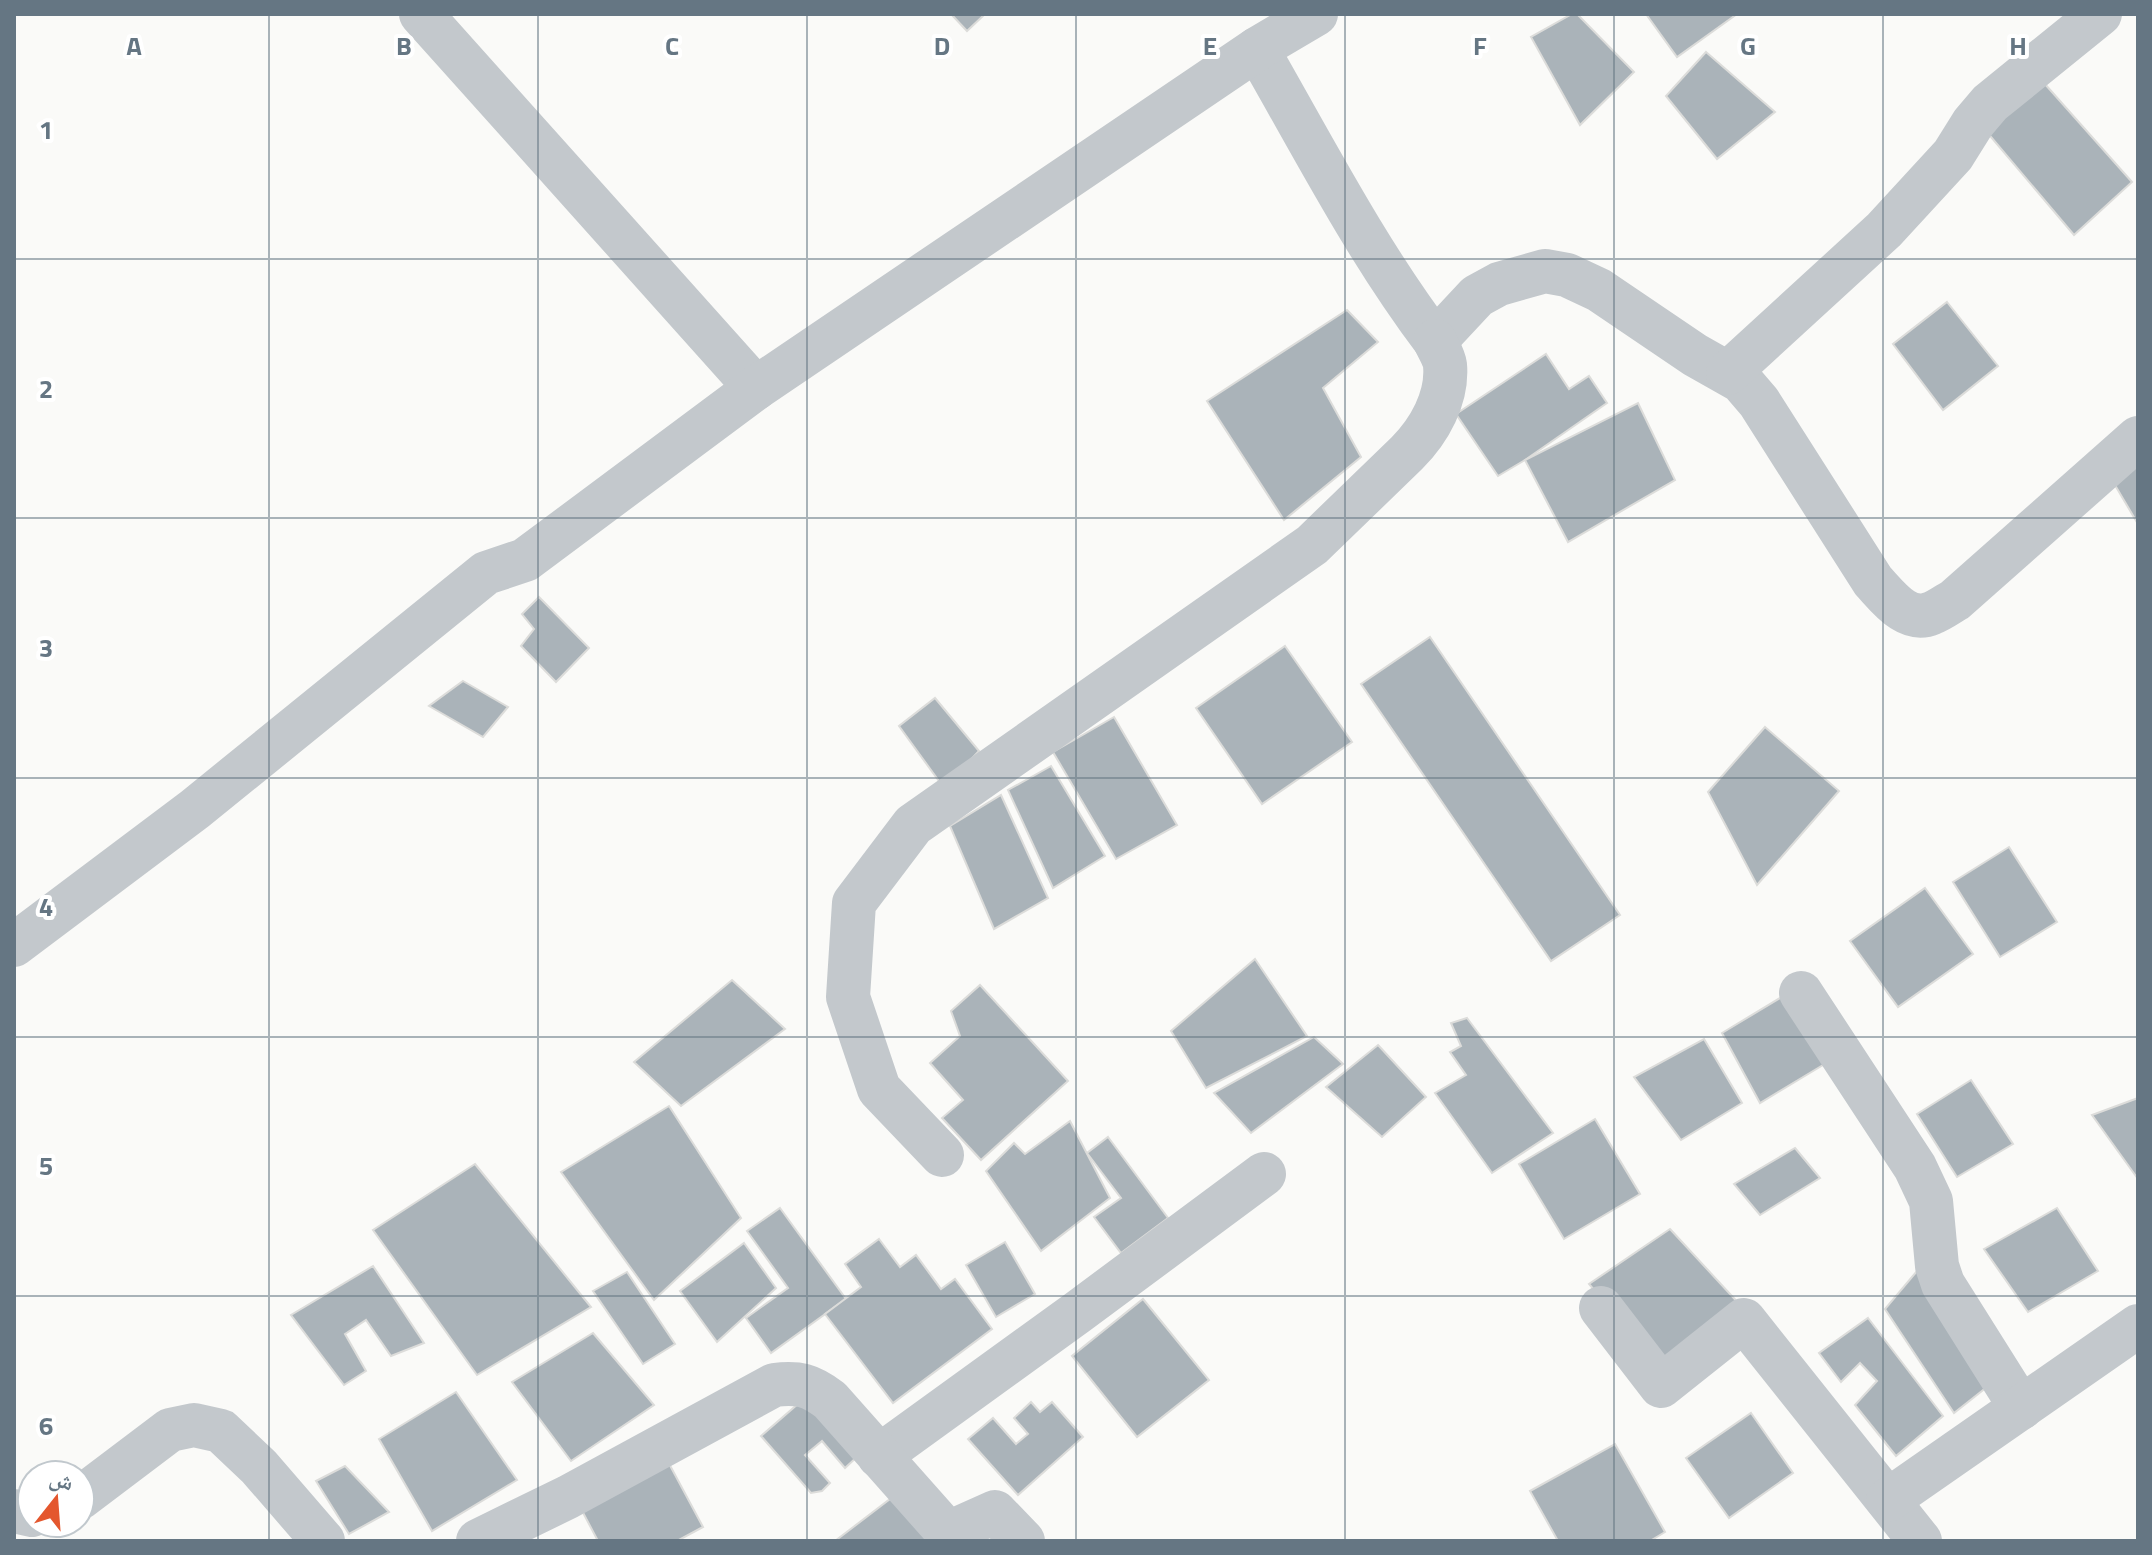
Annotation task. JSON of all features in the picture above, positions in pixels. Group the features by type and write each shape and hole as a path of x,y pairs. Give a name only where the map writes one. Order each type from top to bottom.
{"street":[{"path":"421,14 756,388"},
{"path":"14,945 195,809 486,573 525,560 756,388 1257,49 1316,14"},
{"path":"1728,373 1884,230 1953,155 1990,103 2100,14"},
{"path":"942,1155 879,1089 848,997 854,903 913,825 1312,545 1421,439 1443,390 1445,363 1435,341 1403,299 1355,221 1257,49"},
{"path":"1435,341 1477,296 1499,284 1545,271 1567,275 1599,290 1695,355 1741,381 1759,402 1873,581 1895,605 1912,615 1929,614 1955,600 2138,438"},
{"path":"1801,993 1915,1167 1931,1201 1937,1266 1943,1284 2021,1408"},
{"path":"879,1456 1264,1174"},
{"path":"1601,1308 1661,1386 1744,1320 1920,1541"},
{"path":"1888,1500 2138,1326"},
{"path":"478,1541 568,1497 774,1385 794,1383 815,1389 830,1400 948,1533 995,1512 1023,1541"},
{"path":"96,1486 170,1430 194,1425 221,1431 259,1467 323,1541"}],"building":[{"path":"951,14 985,14 967,31"},
{"path":"1577,14 1634,72 1580,125 1531,37"},
{"path":"1646,14 1737,14 1677,57"},
{"path":"1706,52 1775,112 1717,159 1666,96"},
{"path":"2036,74 2132,182 2074,235 1980,124"},
{"path":"1947,302 1998,366 1943,410 1893,344"},
{"path":"1347,310 1378,342 1323,388 1361,457 1284,520 1207,401"},
{"path":"1546,354 1569,389 1589,376 1607,403 1498,476 1456,414"},
{"path":"1638,403 1675,480 1568,542 1525,460"},
{"path":"2138,449 2138,524 2109,475"},
{"path":"539,597 589,648 556,682 521,646 534,629 522,614"},
{"path":"1430,637 1620,915 1551,961 1361,684"},
{"path":"1285,646 1352,742 1262,804 1196,708"},
{"path":"463,681 508,707 483,737 429,706"},
{"path":"935,698 979,751 944,788 899,726"},
{"path":"1114,717 1177,825 1116,859 1053,752"},
{"path":"1765,727 1839,791 1757,885 1708,792"},
{"path":"1051,766 1105,856 1053,888 1008,790"},
{"path":"1001,795 1048,898 994,929 950,826"},
{"path":"2009,847 2057,922 2000,957 1953,882"},
{"path":"1925,888 1973,954 1898,1007 1850,941"},
{"path":"1255,959 1307,1036 1206,1088 1171,1031"},
{"path":"732,980 785,1029 681,1106 634,1062"},
{"path":"980,985 1068,1081 981,1160 942,1118 963,1100 930,1063 960,1036 951,1011"},
{"path":"1785,995 1828,1062 1760,1103 1722,1033"},
{"path":"1467,1018 1553,1133 1492,1173 1435,1093 1466,1075 1450,1052 1461,1046 1451,1023"},
{"path":"1314,1037 1343,1064 1251,1133 1214,1093"},
{"path":"1704,1039 1742,1103 1681,1140 1634,1077"},
{"path":"1378,1045 1426,1097 1382,1137 1326,1087"},
{"path":"1971,1080 2013,1144 1957,1177 1917,1114"},
{"path":"2138,1098 2138,1179 2092,1115"},
{"path":"669,1106 741,1218 654,1300 561,1172"},
{"path":"1595,1119 1640,1194 1564,1239 1519,1164"},
{"path":"1070,1121 1110,1198 1041,1251 986,1171 1014,1143 1025,1154"},
{"path":"1108,1137 1168,1218 1121,1253 1094,1217 1121,1198 1087,1153"},
{"path":"1795,1148 1820,1178 1760,1215 1734,1184"},
{"path":"475,1164 591,1307 477,1375 373,1230"},
{"path":"780,1208 846,1299 771,1353 746,1318 788,1288 747,1231"},
{"path":"2057,1208 2098,1271 2028,1312 1984,1249"},
{"path":"1670,1229 1742,1307 1665,1373 1589,1284"},
{"path":"879,1239 900,1267 916,1255 941,1289 955,1279 992,1329 893,1403 825,1314 861,1287 845,1264"},
{"path":"1005,1242 1035,1294 996,1317 966,1265"},
{"path":"744,1243 776,1288 717,1342 680,1291"},
{"path":"373,1266 424,1343 391,1356 366,1320 345,1334 366,1371 344,1385 291,1315"},
{"path":"1917,1271 1992,1383 1954,1413 1885,1309"},
{"path":"627,1272 675,1344 643,1364 593,1291"},
{"path":"1143,1299 1209,1380 1137,1437 1072,1356"},
{"path":"1868,1318 1943,1416 1896,1456 1855,1405 1877,1381 1860,1363 1841,1382 1819,1353"},
{"path":"593,1333 654,1405 571,1461 512,1382"},
{"path":"456,1392 517,1480 432,1531 379,1439"},
{"path":"806,1397 858,1456 845,1468 822,1441 805,1455 830,1483 822,1491 811,1493 761,1436"},
{"path":"1031,1402 1040,1412 1052,1402 1083,1437 1018,1495 968,1439 993,1418 1016,1444 1028,1434 1014,1418"},
{"path":"1751,1413 1793,1473 1729,1518 1686,1458"},
{"path":"1615,1444 1665,1532 1650,1541 1558,1541 1530,1491"},
{"path":"666,1458 703,1527 677,1541 598,1541 579,1505"},
{"path":"345,1466 389,1512 349,1534 316,1481"},
{"path":"894,1496 928,1541 835,1541"}]}
